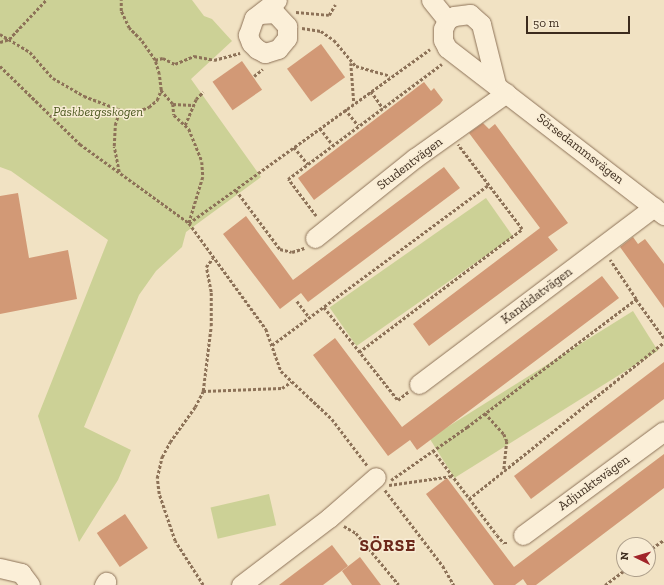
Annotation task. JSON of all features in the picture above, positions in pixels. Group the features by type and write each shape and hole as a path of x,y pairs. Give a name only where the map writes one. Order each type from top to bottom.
{"street":[{"path":"431,0 447,20"},
{"path":"260,14 281,15 287,38 278,49 265,52 251,43 249,29 254,18 260,14"},
{"path":"443,40 443,29 447,20 454,16 470,14 481,24 501,89"},
{"name":"Sörsedammsvägen","path":"443,40 447,48 659,211"},
{"name":"Studentvägen","path":"321,234 450,134 501,89"},
{"name":"Kandidatvägen","path":"418,384 601,248 659,211"},
{"name":"Adjunktsvägen","path":"523,535 664,431"},
{"path":"240,585 379,482"},
{"path":"0,568 21,573 30,585"}],"path":[{"path":"0,42 9,39 46,0"},
{"path":"121,0 121,11 128,28 141,40 155,60 161,90 173,104 174,115 192,134 202,162 203,177 189,223"},
{"path":"281,15 287,11 328,15 335,5"},
{"path":"281,15 313,28 334,40 351,63 368,72 390,77"},
{"path":"0,34 30,52 53,78 84,96 120,110 138,111 149,107 157,100 161,90"},
{"path":"189,223 370,91 443,40"},
{"path":"155,60 163,58 176,64 194,56 214,60 236,55 251,43"},
{"path":"236,190 280,249 297,252 321,234 288,179 455,54"},
{"path":"351,63 354,103"},
{"path":"0,66 80,144 189,223 266,329 277,364 291,382 315,400 332,419 443,566 454,585"},
{"path":"370,91 383,108"},
{"path":"185,125 193,105 203,92"},
{"path":"173,104 193,105"},
{"path":"119,172 114,146 115,125 120,110"},
{"path":"345,110 358,126"},
{"path":"320,128 333,145"},
{"path":"359,352 522,229 450,134"},
{"path":"294,147 308,164"},
{"path":"272,345 488,185"},
{"path":"601,248 664,338"},
{"path":"203,585 175,541 159,494 157,478 162,457 170,442 195,407 203,391 211,326 211,292 206,266 213,258"},
{"path":"379,482 433,450 636,299"},
{"path":"297,301 309,318"},
{"path":"324,306 398,400 418,384"},
{"path":"469,499 664,342"},
{"path":"203,391 282,388 291,382"},
{"path":"485,412 507,441 504,471"},
{"path":"433,450 504,543 511,543 523,535"},
{"path":"379,482 452,476"},
{"path":"329,518 356,532 399,585"},
{"path":"605,585 616,577"}],"green space":[{"name":"Påskbergsskogen","path":"0,0 192,0 204,16 212,19 232,41 191,79 261,177 186,232 182,247 156,271 139,295 84,427 131,450 118,480 79,542 38,416 108,240 11,171 0,167"},
{"path":"486,198 513,237 357,346 330,308"},
{"path":"633,311 658,351 454,478 429,438"},
{"path":"269,494 276,525 218,539 211,507"}],"building":[{"path":"321,44 345,77 311,102 287,69"},
{"path":"242,61 262,90 233,110 213,82"},
{"path":"424,82 431,91 434,88 443,100 440,104 314,200 298,178"},
{"path":"483,123 489,129 495,124 568,223 548,237 558,250 429,346 413,324 540,228 469,133"},
{"path":"444,167 460,188 308,302 301,293 280,309 223,234 246,216 293,280"},
{"path":"18,193 29,258 68,250 77,299 0,314 0,196"},
{"path":"633,237 638,244 645,239 664,264 664,308 620,247"},
{"path":"602,276 619,298 417,450 410,440 388,456 313,355 335,338 402,427"},
{"path":"664,362 664,399 531,499 514,476"},
{"path":"664,454 664,488 536,585 527,585 523,579 515,585 494,585 426,494 447,478 514,567"},
{"path":"125,514 148,548 120,567 97,533"},
{"path":"332,545 348,566 323,585 279,585"},
{"path":"360,557 381,585 352,585 342,571"}],"district":[{"name":"SÖRSE","path":"388,546"}]}
